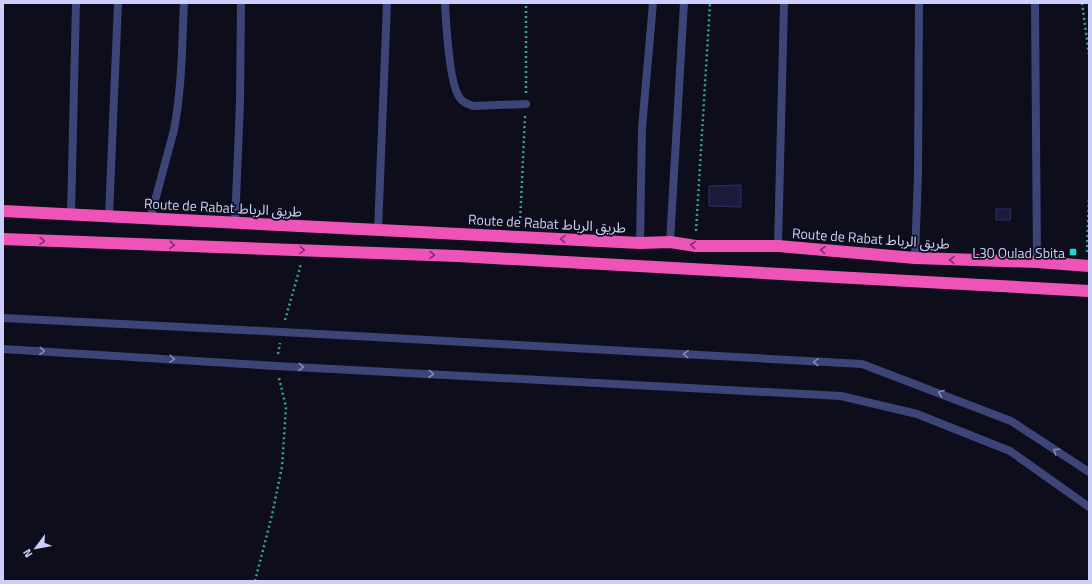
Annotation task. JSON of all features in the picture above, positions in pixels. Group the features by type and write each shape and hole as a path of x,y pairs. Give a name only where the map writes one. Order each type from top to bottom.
{"highway":[{"name":"Route de Rabat طريق الرباط","path":"3,211 235,224 640,243 670,242 696,246 778,246 915,258 1036,262 1088,266"},
{"path":"3,239 465,256 1089,291"}],"street":[{"path":"71,214 76,3"},
{"path":"109,216 118,3"},
{"path":"150,219 177,115 182,56 184,3"},
{"path":"235,224 240,102 241,3"},
{"path":"378,230 388,3"},
{"path":"445,3 447,33 454,83 460,100 473,106 526,104"},
{"path":"640,243 642,128 653,3"},
{"path":"670,242 684,3"},
{"path":"778,246 784,3"},
{"path":"915,258 918,173 919,3"},
{"path":"1035,3 1036,262"},
{"path":"3,318 862,364 1012,421 1089,472"},
{"path":"3,348 276,366 841,396 917,414 1010,451 1089,507"}],"path":[{"path":"519,237 526,104 526,3"},
{"path":"696,246 710,3"},
{"path":"1082,3 1089,55"},
{"path":"1088,266 1089,199"},
{"path":"255,581 272,515 282,467 286,407 276,366 282,332 305,250"}],"building":[{"path":"741,185 741,207 709,206 709,186"},
{"path":"996,209 1011,209 1010,220 996,220"}],"place":[{"name":"L30 Oulad Sbita","path":"1073,252"}]}
